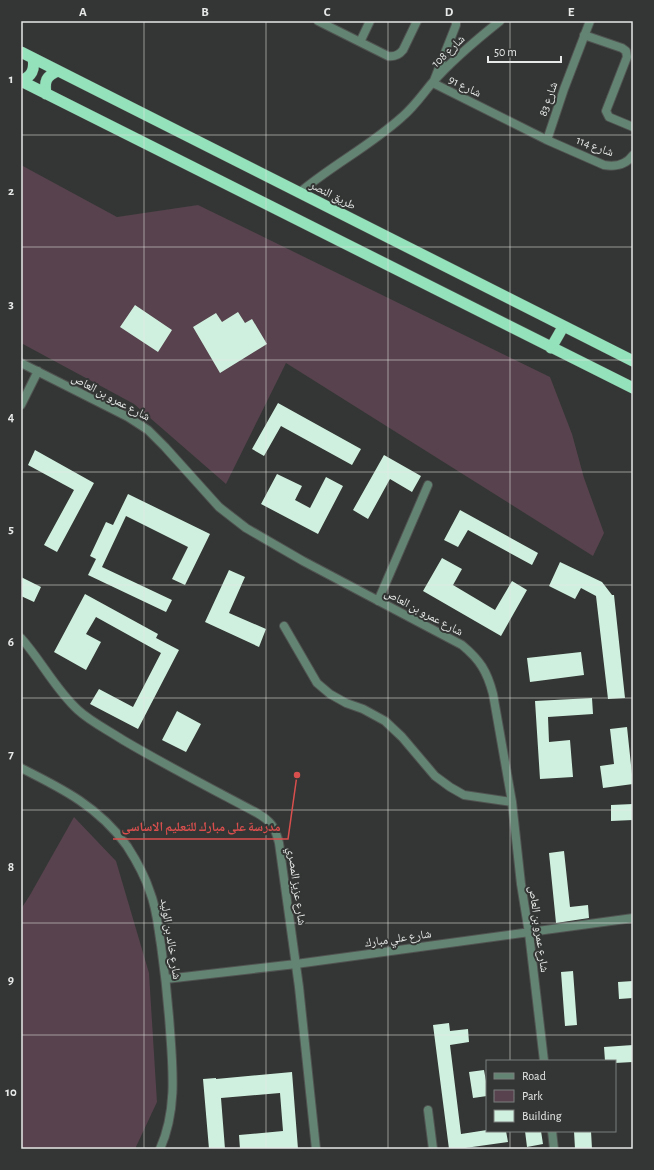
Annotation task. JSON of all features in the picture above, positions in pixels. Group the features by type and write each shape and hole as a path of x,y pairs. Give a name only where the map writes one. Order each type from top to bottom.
{"highway":[{"name":"طريق النصر","path":"21,52 633,361"},
{"path":"21,81 28,78 33,72 33,58"},
{"path":"46,94 46,79 51,74 58,71"},
{"path":"21,81 633,388"},
{"path":"551,348 563,327"}],"street":[{"path":"318,21 388,56 397,55 400,53 417,21"},
{"path":"360,42 370,21"},
{"name":"شارع 91","path":"456,21 432,83 547,140"},
{"name":"شارع 108","path":"432,83 462,53 500,21"},
{"name":"شارع 83","path":"547,140 561,97 590,21"},
{"path":"584,35 622,48 626,52 627,57 606,111 609,117 633,127"},
{"path":"299,193 316,178 382,135 413,108 432,83"},
{"name":"شارع 114","path":"547,140 604,165 619,166 625,163 633,155"},
{"name":"شارع عمرو بن العاص","path":"21,363 128,417 148,430 219,507 246,528 303,561 462,645 474,654 483,666 489,679 512,802 544,1060"},
{"path":"21,405 38,371"},
{"path":"378,601 428,485"},
{"path":"284,626 317,683 330,694 346,703 363,709 385,721 402,737 435,776 464,795 512,802"},
{"name":"شارع عزيز المصري","path":"21,638 29,646 66,697 91,721 145,753 266,818 272,825 279,843 296,964 316,1149"},
{"name":"شارع خالد بن الوليد","path":"21,768 61,788 93,810 115,831 127,846 151,892 157,918 166,979 172,1060 170,1119 160,1149"},
{"name":"شارع علي مبارك","path":"166,979 296,964 633,918"},
{"path":"428,1110 433,1149"},
{"path":"552,1132 554,1149"}],"green space":[{"path":"21,165 117,217 198,205 550,377 572,434 584,478 604,533 593,556 286,363 226,484 134,404 21,343"},
{"path":"74,817 116,861 149,973 157,1102 135,1149 21,1149 21,909"}],"building":[{"path":"135,305 172,330 158,352 120,327"},
{"path":"238,312 245,323 252,319 267,344 220,373 193,327 216,313 222,322"},
{"path":"278,403 361,449 352,465 281,426 264,456 252,449"},
{"path":"35,450 94,483 57,552 44,545 74,490 28,465"},
{"path":"384,455 421,476 412,492 390,479 368,519 353,510"},
{"path":"277,474 302,486 295,500 310,508 326,477 343,486 318,534 261,504"},
{"path":"128,494 210,534 185,585 172,579 188,547 126,516 102,567 172,600 166,612 88,575 96,559 90,556 106,522 113,525"},
{"path":"460,510 538,553 532,565 468,530 458,547 444,540"},
{"path":"442,558 462,569 453,585 495,610 512,581 527,590 501,636 423,591"},
{"path":"560,562 602,582 612,595 614,595 625,698 608,699 596,596 581,588 575,599 549,586"},
{"path":"229,570 245,577 229,613 266,629 259,647 205,622"},
{"path":"21,577 41,587 34,602 21,596"},
{"path":"85,594 158,634 156,638 179,650 138,729 90,704 99,689 133,707 161,653 96,617 86,634 101,642 86,670 54,652"},
{"path":"581,652 584,675 530,682 527,658"},
{"path":"592,698 593,714 548,717 549,742 570,740 573,777 540,779 535,701"},
{"path":"177,711 201,724 186,752 162,740"},
{"path":"627,727 633,784 603,788 600,766 614,764 610,729"},
{"path":"633,804 633,820 611,821 611,805"},
{"path":"564,851 570,907 588,905 589,918 556,923 549,853"},
{"path":"573,971 577,1025 565,1026 561,972"},
{"path":"633,981 633,998 619,999 618,982"},
{"path":"449,1023 450,1031 468,1029 469,1042 450,1045 461,1134 486,1130 486,1132 506,1132 508,1142 465,1149 449,1149 433,1025"},
{"path":"633,1045 633,1062 616,1063 616,1060 605,1060 604,1047"},
{"path":"484,1070 486,1096 473,1098 469,1072"},
{"path":"292,1072 298,1149 240,1149 239,1135 283,1131 280,1093 221,1098 225,1149 209,1149 203,1079"},
{"path":"525,1132 541,1132 543,1144 527,1147"},
{"path":"574,1132 591,1132 592,1149 575,1149"}],"place":[{"name":"مدرسة على مبارك للتعليم الاساسى","path":"297,775"}]}
